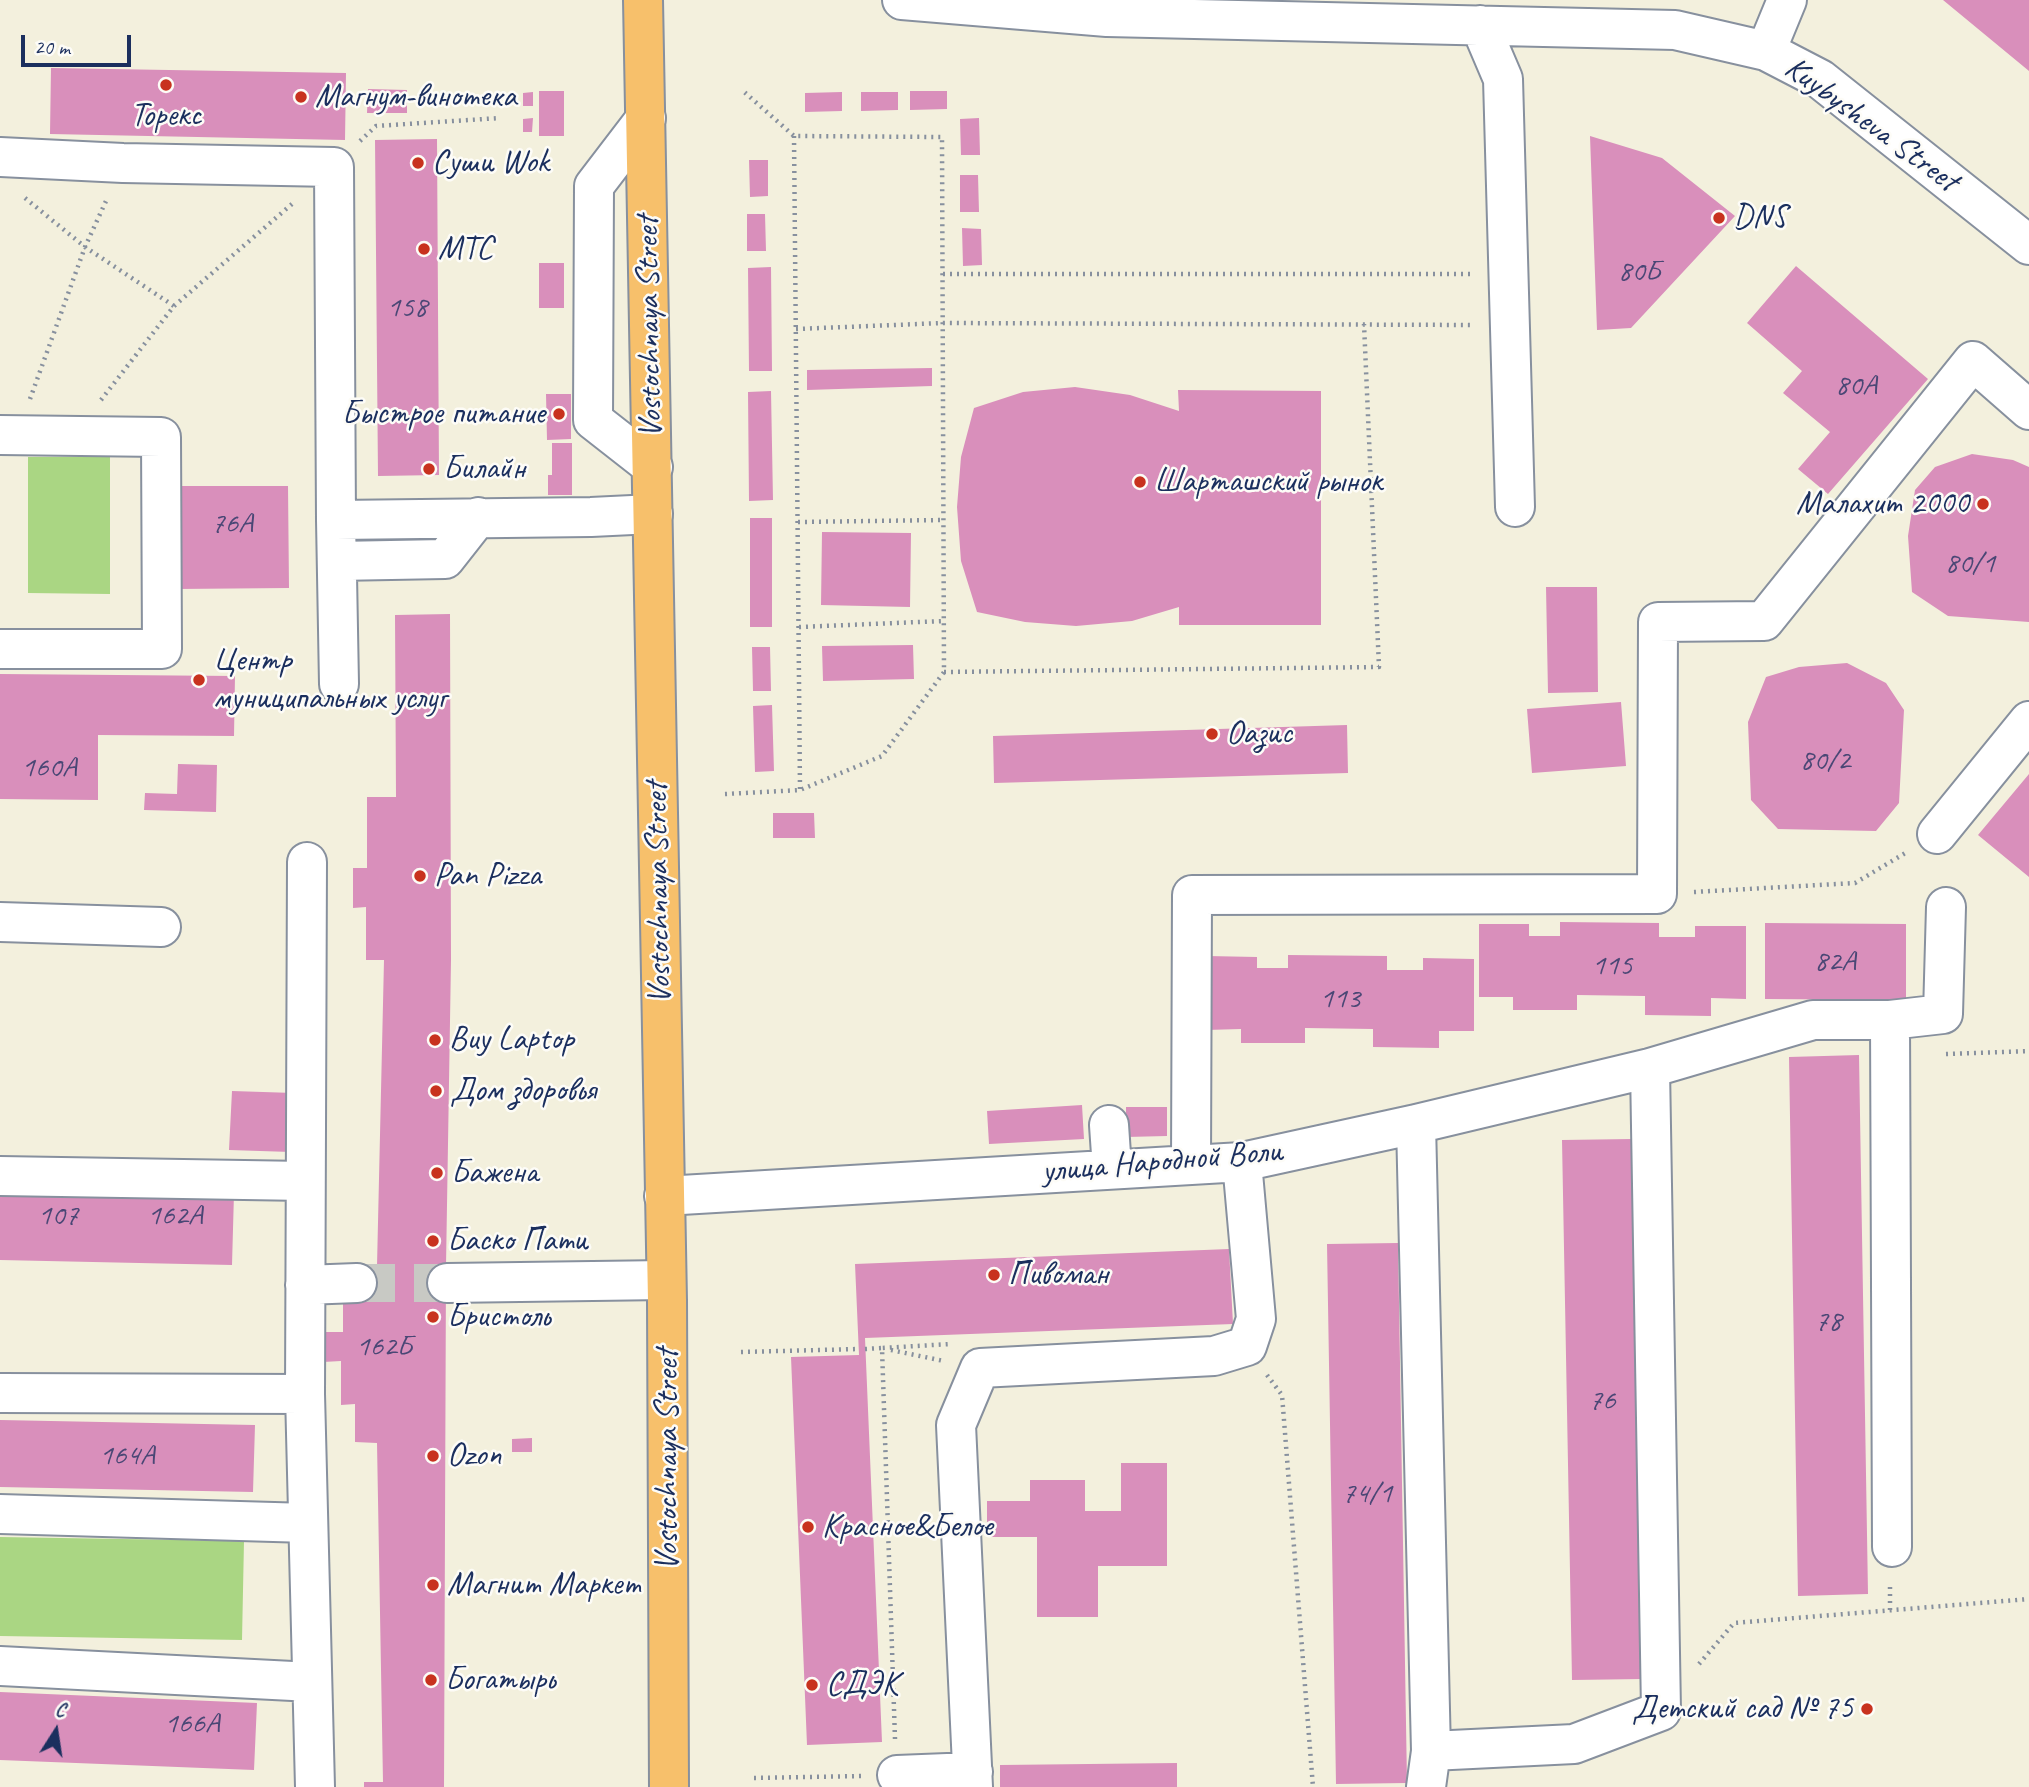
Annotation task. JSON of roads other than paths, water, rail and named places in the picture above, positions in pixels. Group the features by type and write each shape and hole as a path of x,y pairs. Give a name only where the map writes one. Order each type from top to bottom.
{"main road":[{"name":"Vostochnaya Street","path":"643,0 666,1280 669,1787"}],"street":[{"name":"Kuybysheva Street","path":"902,0 1107,17 1675,30 1766,51 1820,79 2029,245"},
{"path":"1766,51 1787,0"},
{"path":"1480,25 1503,79 1516,507"},
{"path":"646,118 594,186 593,421 653,467"},
{"path":"0,157 123,163 334,167 339,684"},
{"path":"1191,1164 1192,895 1657,894 1658,622 1765,621 1973,362 2029,410"},
{"path":"0,649 162,649 161,437 9,435"},
{"path":"336,520 653,514"},
{"path":"337,561 445,559 478,517"},
{"path":"1937,834 2029,721"},
{"path":"307,862 305,1394 315,1787"},
{"name":"улица Народной Воли","path":"664,1196 1242,1161 1416,1124 1650,1068 1813,1020 1890,1020 1943,1014 1946,907"},
{"path":"0,922 161,927"},
{"path":"1890,1020 1892,1546"},
{"path":"1416,1124 1428,1769 1574,1744 1661,1711 1650,1068"},
{"path":"1109,1125 1112,1169"},
{"path":"897,1775 973,1780 956,1425 980,1368 1214,1356 1247,1346 1256,1319 1242,1161"},
{"path":"0,1176 305,1181"},
{"path":"447,1283 666,1280"},
{"path":"305,1285 357,1283"},
{"path":"0,1393 305,1394"},
{"path":"0,1514 309,1523"},
{"path":"0,1666 312,1682"}],"tunnel":[{"path":"357,1283 447,1283"}],"place":[{"name":"Торекс","path":"166,85"},
{"name":"Магнум-винотека","path":"301,97"},
{"name":"Суши Wok","path":"418,163"},
{"name":"DNS","path":"1719,218"},
{"name":"МТС","path":"424,249"},
{"name":"Быстрое питание","path":"559,414"},
{"name":"Билайн","path":"429,469"},
{"name":"Шарташский рынок","path":"1140,482"},
{"name":"Малахит 2000","path":"1983,504"},
{"name":"Центр муниципальных услуг","path":"199,680"},
{"name":"Оазис","path":"1212,734"},
{"name":"Pan Pizza","path":"420,876"},
{"name":"Buy Laptop","path":"435,1040"},
{"name":"Дом здоровья","path":"436,1091"},
{"name":"Бажена","path":"437,1173"},
{"name":"Баско Пати","path":"433,1241"},
{"name":"Пивоман","path":"994,1275"},
{"name":"Бристоль","path":"433,1317"},
{"name":"Ozon","path":"433,1456"},
{"name":"Красное&Белое","path":"808,1527"},
{"name":"Магнит Маркет","path":"433,1585"},
{"name":"Богатырь","path":"431,1680"},
{"name":"СДЭК","path":"812,1685"},
{"name":"Детский сад № 75","path":"1867,1709"}]}
